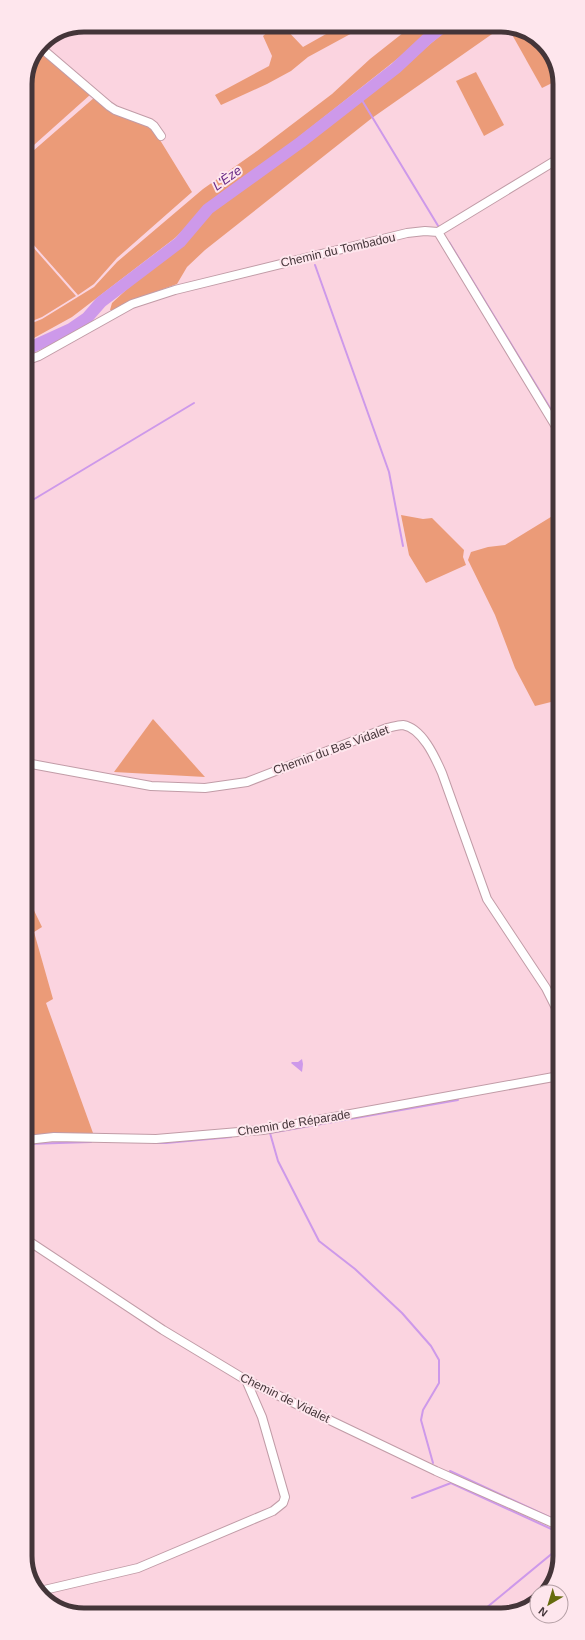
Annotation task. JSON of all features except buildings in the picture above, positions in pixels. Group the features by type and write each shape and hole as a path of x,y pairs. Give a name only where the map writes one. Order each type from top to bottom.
{"street":[{"path":"44,51 109,106 115,110 150,123 161,136"},
{"path":"553,162 438,232 553,422"},
{"name":"Chemin du Tombadou","path":"32,359 40,356 132,304 175,290 407,233 425,230 438,232"},
{"name":"Chemin du Bas Vidalet","path":"32,764 151,786 205,788 247,782 387,728 402,725 416,730 434,756 442,773 487,899 546,988 553,1002"},
{"name":"Chemin de Réparade","path":"32,1139 54,1137 156,1139 263,1130 553,1077"},
{"name":"Chemin de Vidalet","path":"32,1243 163,1330 246,1380 436,1471 553,1523"},
{"path":"45,1590 138,1568 273,1511 283,1502 285,1497 274,1455 262,1417 246,1380"}],"shaded area":[{"path":"268,32 289,32 303,47 330,32 354,32 308,57 291,71 267,84 221,105 215,95 269,66 272,56 263,36"},
{"path":"404,32 431,32 228,193 205,209 175,238 72,317 32,339 32,323 42,319 94,287 117,262 203,189 257,151 332,94 370,59"},
{"path":"444,32 495,32 372,118 205,250 187,267 177,284 130,301 114,311 110,310 112,303 126,290 191,236 211,209 274,166 335,121"},
{"path":"511,33 530,41 544,55 549,64 553,82 542,88"},
{"path":"42,54 91,94 32,147 33,74 36,64"},
{"path":"476,72 504,125 484,136 456,81"},
{"path":"95,97 110,112 152,127 192,192 117,258 94,284 78,295 32,243 32,152"},
{"path":"32,246 76,296 42,317 32,321"},
{"path":"401,515 423,519 432,518 464,550 463,557 466,565 426,583 409,555"},
{"path":"553,516 553,702 535,706 515,668 495,615 468,560 471,552 488,547 505,545"},
{"path":"153,719 205,777 114,772"},
{"path":"32,906 42,927 34,932 53,999 46,1003 93,1133 32,1135"},
{"path":"302,1059 302,1072 291,1063 298,1062"}],"waterway":[{"name":"L'Èze","path":"32,347 71,329 87,318 101,302 180,242 208,209 301,142 396,68 436,32"},
{"path":"360,97 440,229"},
{"path":"449,242 553,413"},
{"path":"315,265 389,472 403,546"},
{"path":"32,500 194,403"},
{"path":"433,1463 421,1420 423,1410 439,1383 439,1360 431,1346 402,1313 355,1269 319,1241 278,1161 270,1133 458,1100"},
{"path":"154,1143 231,1137"},
{"path":"32,1144 91,1142"},
{"path":"450,1471 553,1519"},
{"path":"412,1498 451,1483 553,1530"},
{"path":"486,1608 553,1553"}]}
